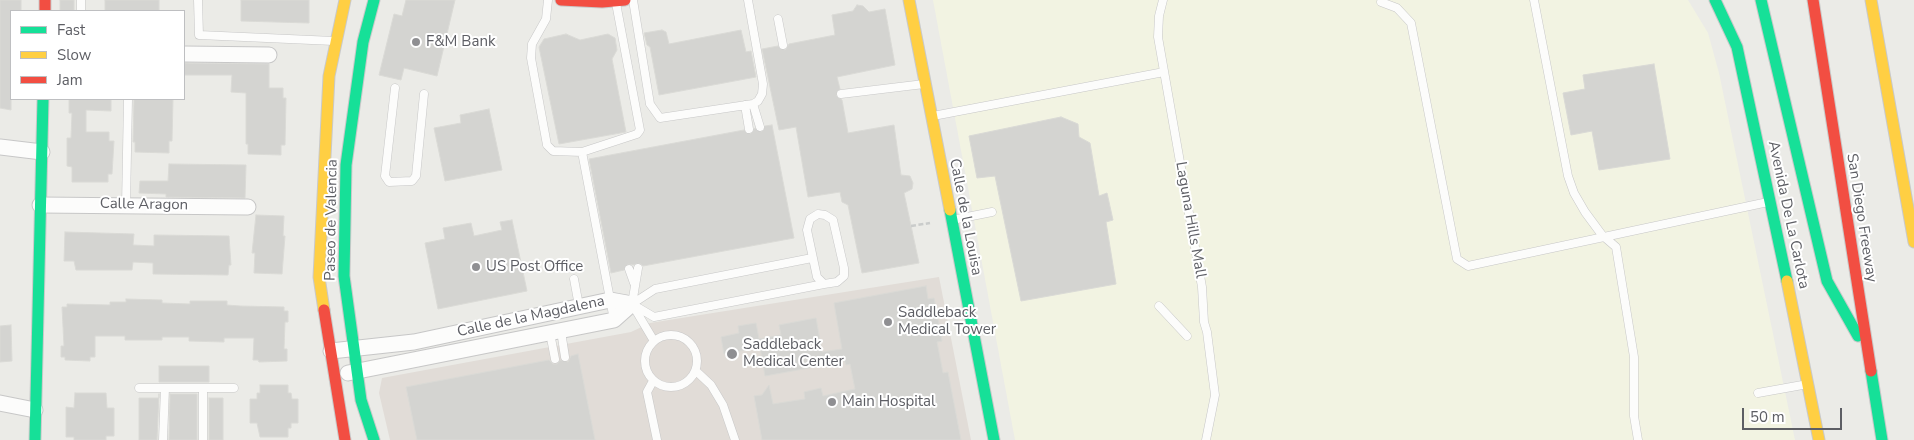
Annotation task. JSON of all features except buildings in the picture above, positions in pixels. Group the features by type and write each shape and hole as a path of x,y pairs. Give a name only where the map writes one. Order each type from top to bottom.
{"main road":[{"name":"Paseo de Valencia","path":"345,0 329,76 319,277 345,440"},
{"name":"Paseo de Valencia","path":"374,0 364,42 346,164 344,276 361,400 374,440"},
{"path":"561,0 620,0"},
{"name":"Calle de la Louisa","path":"909,0 994,440"},
{"name":"Avenida De La Carlota","path":"1715,0 1736,47 1819,440"},
{"path":"1761,0 1827,281 1866,350"},
{"name":"San Diego Freeway","path":"1813,0 1866,350 1882,440"},
{"path":"1871,0 1914,242"},
{"path":"35,440 43,100"}],"street":[{"path":"185,54 269,55"},
{"path":"0,147 42,152"},
{"name":"Calle Aragon","path":"40,205 248,207"},
{"name":"Calle de la Magdalena","path":"331,352 354,347 414,342 610,300 632,304"},
{"name":"Calle de la Magdalena","path":"335,377 614,320 632,304"},
{"path":"0,403 35,410"}],"lane":[{"path":"198,0 199,35 336,41"},
{"path":"548,0 546,19 532,44 531,58 547,145 553,151 582,152 637,134 640,130 620,0"},
{"path":"633,0 650,104 660,118 753,104 762,94 763,84 748,0"},
{"name":"Laguna Hills Mall","path":"1163,0 1159,16 1158,38 1202,287 1204,322 1215,395 1206,440"},
{"path":"1381,1 1391,0"},
{"path":"1534,0 1568,176 1574,193 1602,236 1616,247 1634,357 1634,416 1638,440"},
{"path":"1381,1 1397,8 1411,23 1457,259 1468,266 1602,236 1770,202"},
{"path":"778,19 783,45"},
{"path":"930,116 1164,72"},
{"path":"841,94 924,84"},
{"path":"395,88 385,176 389,182 412,181 416,176 424,94"},
{"path":"126,205 128,100"},
{"path":"753,104 760,127"},
{"path":"744,105 749,129"},
{"path":"582,152 614,320"},
{"path":"950,220 992,212"},
{"path":"632,304 654,316 824,284 840,280 844,272 833,220 825,214 814,216 807,224 817,277 824,284"},
{"path":"632,304 655,289 812,258"},
{"path":"638,268 632,304 654,341"},
{"path":"629,269 635,285"},
{"path":"574,279 580,306"},
{"path":"1159,306 1187,336"},
{"path":"556,332 565,357"},
{"path":"555,359 556,332"},
{"path":"670,335 686,340 697,353 696,370 689,381 676,387 660,385 648,374 645,356 654,341 670,335"},
{"path":"696,370 711,385 723,405 735,440"},
{"path":"654,381 646,392 657,440"},
{"path":"1758,393 1808,384"},
{"path":"139,388 234,388"},
{"path":"164,440 165,388"},
{"path":"202,440 203,388"}],"path":[{"path":"911,226 930,223"}],"shaded area":[{"path":"933,0 1688,0 1708,33 1719,73 1795,440 1015,440"},
{"name":"Saddleback Medical Center","path":"939,277 971,440 390,440 379,393 382,378 631,332 650,323"}],"traffic: fast":[{"path":"374,0 363,42 346,165 344,276 361,400 374,440"},
{"path":"1715,0 1737,47 1787,281"},
{"path":"1761,0 1827,281 1858,336"},
{"path":"35,440 43,100"},
{"path":"950,210 994,440"},
{"path":"1871,371 1882,440"}],"traffic: slow":[{"path":"324,310 319,277 329,76 345,0"},
{"path":"909,0 950,210"},
{"path":"1871,0 1914,242"},
{"path":"1787,281 1819,440"}],"traffic: jam":[{"path":"45,0 45,10"},
{"path":"561,0 602,2 625,0"},
{"path":"1813,0 1871,371"},
{"path":"324,310 345,440"}],"place":[{"name":"F&M Bank","path":"416,42"},
{"name":"US Post Office","path":"476,267"},
{"name":"Saddleback Medical Tower","path":"888,322"},
{"name":"Saddleback Medical Center","path":"732,354"},
{"name":"Main Hospital","path":"832,402"}]}
